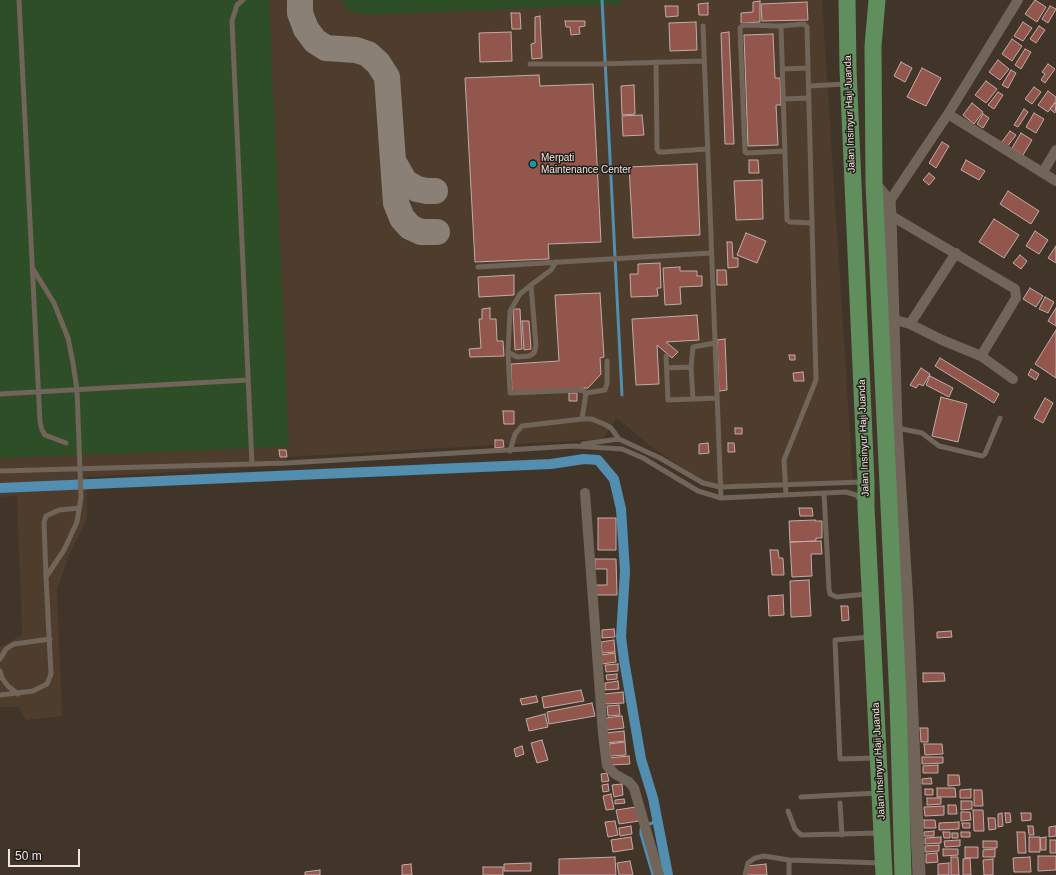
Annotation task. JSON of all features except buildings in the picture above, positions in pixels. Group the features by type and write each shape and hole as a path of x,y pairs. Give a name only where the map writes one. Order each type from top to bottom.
{"highway":[{"name":"Jalan Insinyur Haji Juanda","path":"847,0 848,84 866,507 884,869"},
{"name":"Jalan Insinyur Haji Juanda","path":"877,0 873,46 874,184 890,426 903,875"},
{"path":"855,238 877,237"},
{"path":"875,700 898,700"}],"street":[{"path":"890,208 1018,0"},
{"path":"948,114 1056,180"},
{"path":"1042,172 1056,150"},
{"path":"874,184 890,208 956,253 1013,288 1016,292 1016,298 981,356"},
{"name":"Jalan Insinyur Haji Juanda","path":"890,208 892,319 890,426 907,612 919,875"},
{"path":"910,324 956,253"},
{"path":"892,319 910,324 942,340 981,356 1013,379"},
{"path":"585,493 606,760 610,771 629,782 634,788 659,875"}],"lane":[{"path":"19,0 38,392 42,430 45,435 66,443"},
{"path":"243,0 237,5 232,21 252,464"},
{"path":"785,151 745,152 740,28 743,24 781,26 806,25 816,380 784,463 786,495"},
{"path":"703,26 706,149 721,498"},
{"path":"781,26 787,220 790,222 812,223"},
{"path":"530,64 620,64 703,61"},
{"path":"656,62 657,149 659,152 706,149"},
{"path":"782,69 808,68"},
{"path":"808,86 848,84"},
{"path":"783,99 809,98"},
{"path":"478,267 710,253"},
{"path":"556,262 551,270 520,294 510,311 508,352 510,392 582,390 586,393 602,392 606,388 607,361"},
{"path":"33,269 54,303 68,338 76,390 80,469 81,497 77,522 64,550 46,577"},
{"path":"508,352 516,357 529,356 534,353 536,346 531,285"},
{"path":"693,399 691,367 693,347 715,343"},
{"path":"666,356 668,400 717,398"},
{"path":"667,368 691,367"},
{"path":"0,394 248,380"},
{"path":"582,419 586,393"},
{"path":"890,426 922,434 939,446 982,456 985,454 1000,418"},
{"path":"510,451 515,434 522,426 592,419 611,428 619,439 660,458 703,483 720,487 866,482"},
{"path":"0,472 252,464 510,451 574,446 619,439"},
{"path":"574,446 622,449 643,458 698,491 721,498 852,493 856,495 866,507"},
{"path":"824,493 830,594 837,597 870,594"},
{"path":"0,695 18,694 41,688 47,684 52,674 44,522 46,516 59,510 79,508"},
{"path":"872,636 835,640 840,759 879,758"},
{"path":"0,659 6,649 14,644 50,638"},
{"path":"0,671 2,678 8,686 18,694"},
{"path":"801,797 881,793"},
{"path":"840,803 842,834"},
{"path":"788,811 795,829 801,835 883,833"},
{"path":"745,875 748,863 755,858 764,856 789,860 884,869"},
{"path":"789,860 789,875"}],"shaded area":[{"path":"0,0 822,0 853,481 713,485 692,474 649,445 617,418 603,439 286,457 287,465 87,477 87,519 69,555 57,590 62,716 26,720 19,707 0,707 0,647 22,635 17,496 0,497"}],"green space":[{"path":"0,0 269,0 289,447 0,458"},
{"path":"342,0 620,0 621,4 367,15 347,10"}],"waterway":[{"path":"602,0 622,395"},
{"path":"0,488 551,464 584,459 598,460 614,479 621,509 625,571 621,637 641,759 653,798 668,875"},
{"path":"647,825 657,821"},
{"path":"641,829 641,834 653,875"}],"taxiway":[{"path":"300,0 300,13 306,29 315,41 326,48 356,50 368,54 378,63 387,77 396,203 402,218 410,227 421,232 437,232"},
{"path":"393,161 405,182 417,189 435,191"}],"place":[{"name":"Merpati Maintenance Center","path":"533,164"}]}
